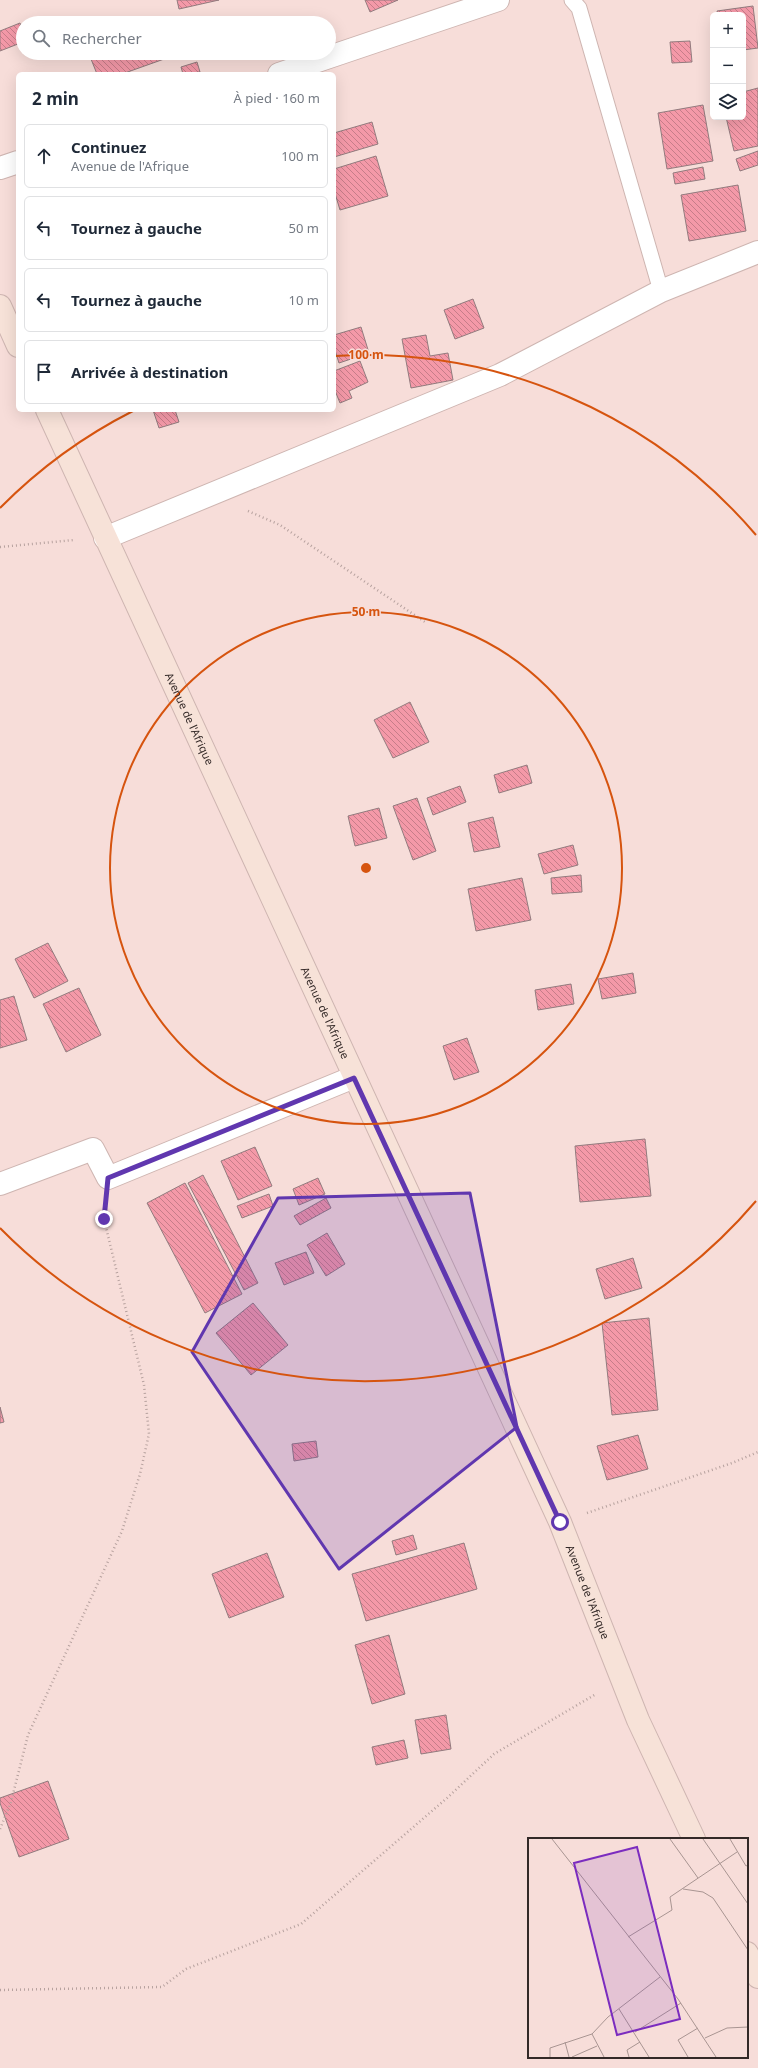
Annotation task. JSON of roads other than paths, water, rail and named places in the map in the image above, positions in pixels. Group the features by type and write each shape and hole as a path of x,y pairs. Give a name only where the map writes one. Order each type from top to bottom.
{"main road":[{"path":"0,306 16,342"},
{"name":"Avenue de l'Afrique","path":"48,412 560,1522 638,1720 694,1838"},
{"path":"748,1955 758,1977"}],"street":[{"path":"336,55 498,0"},
{"path":"285,72 320,60"},
{"path":"0,168 16,163"},
{"path":"105,538 500,374 662,291 758,252"},
{"path":"0,1184 93,1149 108,1178 354,1078"}],"lane":[{"path":"572,0 579,8 662,291"}]}
